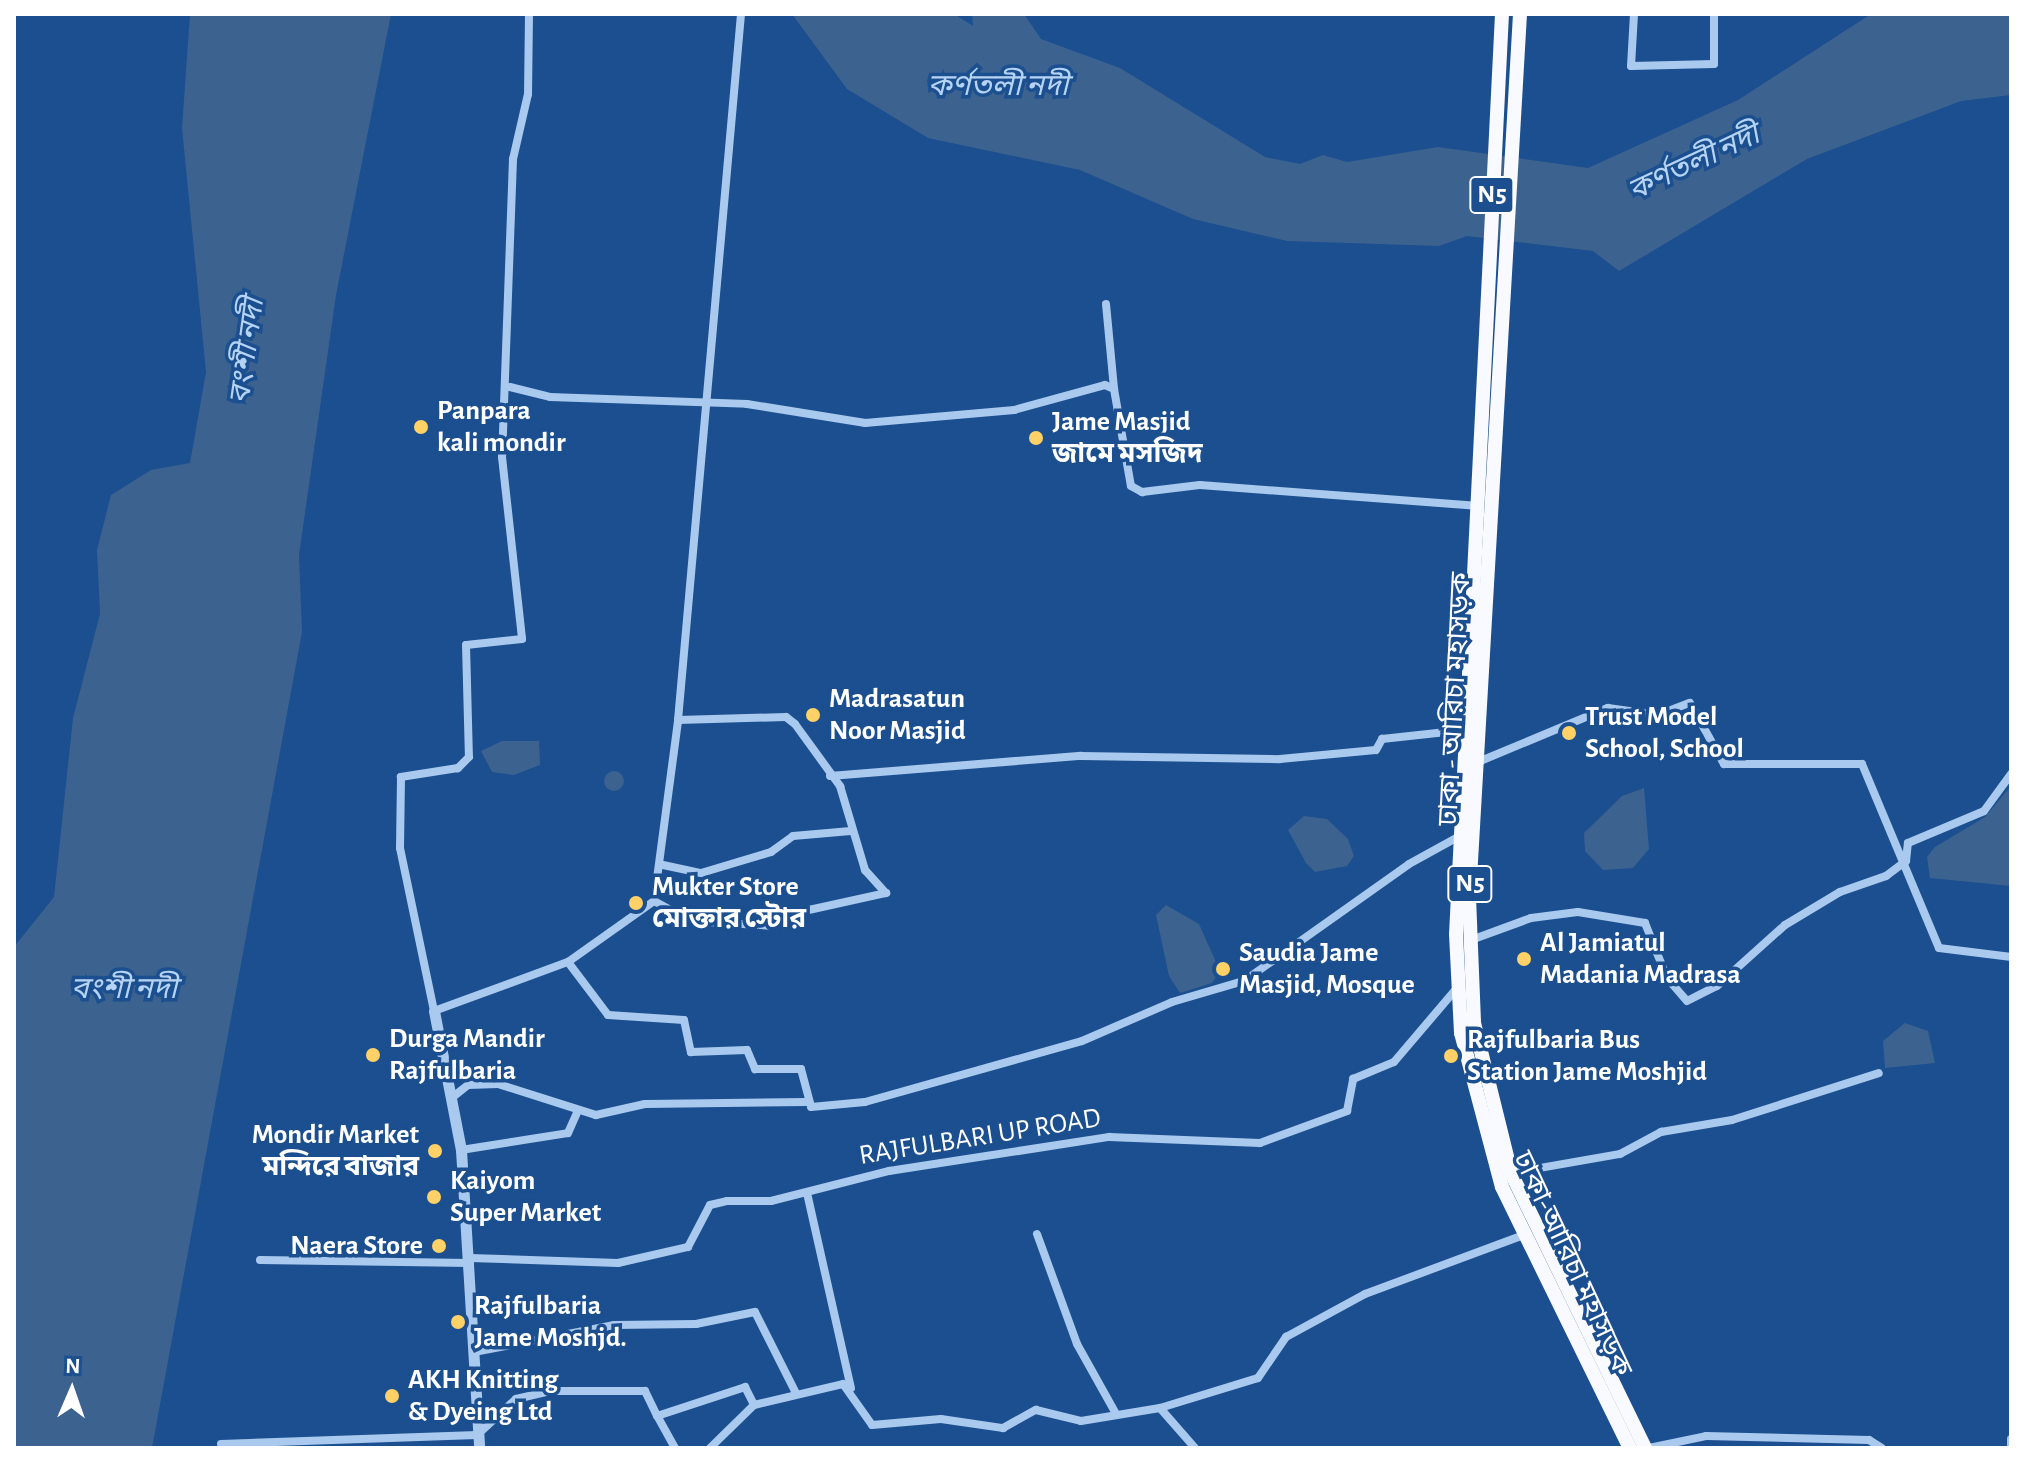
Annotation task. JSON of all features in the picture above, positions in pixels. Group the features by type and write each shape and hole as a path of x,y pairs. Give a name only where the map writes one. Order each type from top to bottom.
{"highway":[{"name":"N5","path":"1497,286 1494,104 1502,14"},
{"name":"ঢাকা - আরিচা মহাসড়ক","path":"1520,14 1497,286 1471,940 1477,1037 1511,1173 1647,1448"},
{"name":"ঢাকা-আরিচা মহাসড়ক","path":"1497,286 1465,730 1460,836 1459,987 1474,1097 1526,1234 1630,1448"}],"street":[{"path":"478,1442 470,1260 461,1150 454,1096 400,848 401,777 458,768 469,757 466,645 522,639 502,457 510,387 513,159 528,94 529,14"},
{"path":"434,1011 568,962 654,901 663,865 678,720 741,14"},
{"path":"1634,14 1631,66 1714,64 1714,14"},
{"path":"1106,304 1114,389 1131,486 1142,492 1200,485 1479,506"},
{"path":"510,387 550,397 705,402 865,423 1014,410 1105,385 1114,389"},
{"path":"1478,762 1608,708 1658,715 1690,703 1724,764 1862,764 1906,861 1939,948 2011,957"},
{"path":"654,901 691,921 750,926 886,893 865,870 840,786 786,717 678,720"},
{"path":"830,776 1081,756 1280,759 1376,750 1382,739 1465,730"},
{"path":"1906,861 1908,843 1984,811 2011,774"},
{"path":"663,865 701,873 771,852 793,836 851,831"},
{"path":"454,1096 468,1085 498,1084 577,1113 807,1102 815,1108 865,1102 989,1070 1244,981 1409,864 1460,836"},
{"path":"1471,940 1531,918 1578,912 1645,923 1667,978 1687,1001 1717,986 1785,925 1906,861"},
{"path":"568,962 608,1015 684,1020 691,1052 747,1050 755,1069 801,1069 807,1102"},
{"name":"RAJFULBARI UP ROAD","path":"470,1260 618,1263 688,1247 710,1205 807,1193 889,1171 1109,1137 1260,1143 1347,1111 1353,1079 1394,1062 1459,987"},
{"path":"1511,1173 1620,1154 1661,1132 1732,1120 1879,1073"},
{"path":"461,1150 568,1133 577,1113"},
{"path":"807,1193 851,1388 872,1425 887,1428 941,1419 1003,1428 1036,1410 1081,1421 1115,1412 1160,1408 1258,1378 1286,1337 1365,1294 1526,1234"},
{"path":"1037,1234 1077,1344 1115,1412"},
{"path":"260,1260 470,1260"},
{"path":"474,1352 614,1325 696,1324 755,1312 796,1393"},
{"path":"657,1416 745,1387 754,1405"},
{"path":"710,1448 754,1405 796,1393 851,1388"},
{"path":"221,1444 478,1442 516,1399 550,1391 645,1391 675,1448"},
{"path":"1160,1408 1195,1448"},
{"path":"1647,1448 1706,1436 1869,1440 1882,1448"},
{"path":"2011,1439 2011,1445"}],"water":[{"name":"বংশী নদী","path":"190,14 391,14 336,295 299,555 302,632 152,1448 14,1448 14,947 54,897 73,718 100,614 97,550 111,495 151,470 190,463 206,372 182,128"},
{"name":"কর্ণতলী নদী","path":"792,14 954,14 973,26 972,14 1024,14 1041,39 1120,68 1265,157 1300,164 1323,155 1347,162 1438,147 1588,168 1738,100 1871,14 2011,14 2011,95 1961,101 1807,159 1619,271 1593,251 1467,236 1439,246 1287,241 1193,219 1080,170 928,138 847,89"},
{"path":"502,741 539,741 540,765 514,775 492,772 481,751"},
{"path":"614,771 621,774 624,781 621,788 614,791 607,788 604,781 607,774"},
{"path":"2011,786 2011,886 1930,878 1927,857 1935,847 1985,817"},
{"path":"1644,788 1649,849 1633,868 1603,870 1585,851 1584,833 1622,796"},
{"path":"1304,816 1327,819 1348,839 1354,856 1347,866 1315,872 1306,863 1288,830"},
{"path":"1166,905 1199,924 1220,971 1212,983 1180,993 1169,976 1156,915"},
{"path":"1905,1023 1928,1031 1935,1063 1885,1068 1883,1041"}],"place":[{"name":"Panpara kali mondir","path":"421,427"},
{"name":"Jame Masjid জামে মসজিদ","path":"1036,438"},
{"name":"Madrasatun Noor Masjid","path":"813,715"},
{"name":"Trust Model School, School","path":"1569,733"},
{"name":"Mukter Store মোক্তার স্টোর","path":"636,903"},
{"name":"Al Jamiatul Madania Madrasa","path":"1524,959"},
{"name":"Saudia Jame Masjid, Mosque","path":"1223,969"},
{"name":"Durga Mandir Rajfulbaria","path":"373,1055"},
{"name":"Rajfulbaria Bus Station Jame Moshjid","path":"1451,1056"},
{"name":"Mondir Market মন্দিরে বাজার","path":"435,1151"},
{"name":"Kaiyom Super Market","path":"434,1197"},
{"name":"Naera Store","path":"439,1246"},
{"name":"Rajfulbaria Jame Moshjd.","path":"458,1322"},
{"name":"AKH Knitting & Dyeing Ltd","path":"392,1396"}]}
